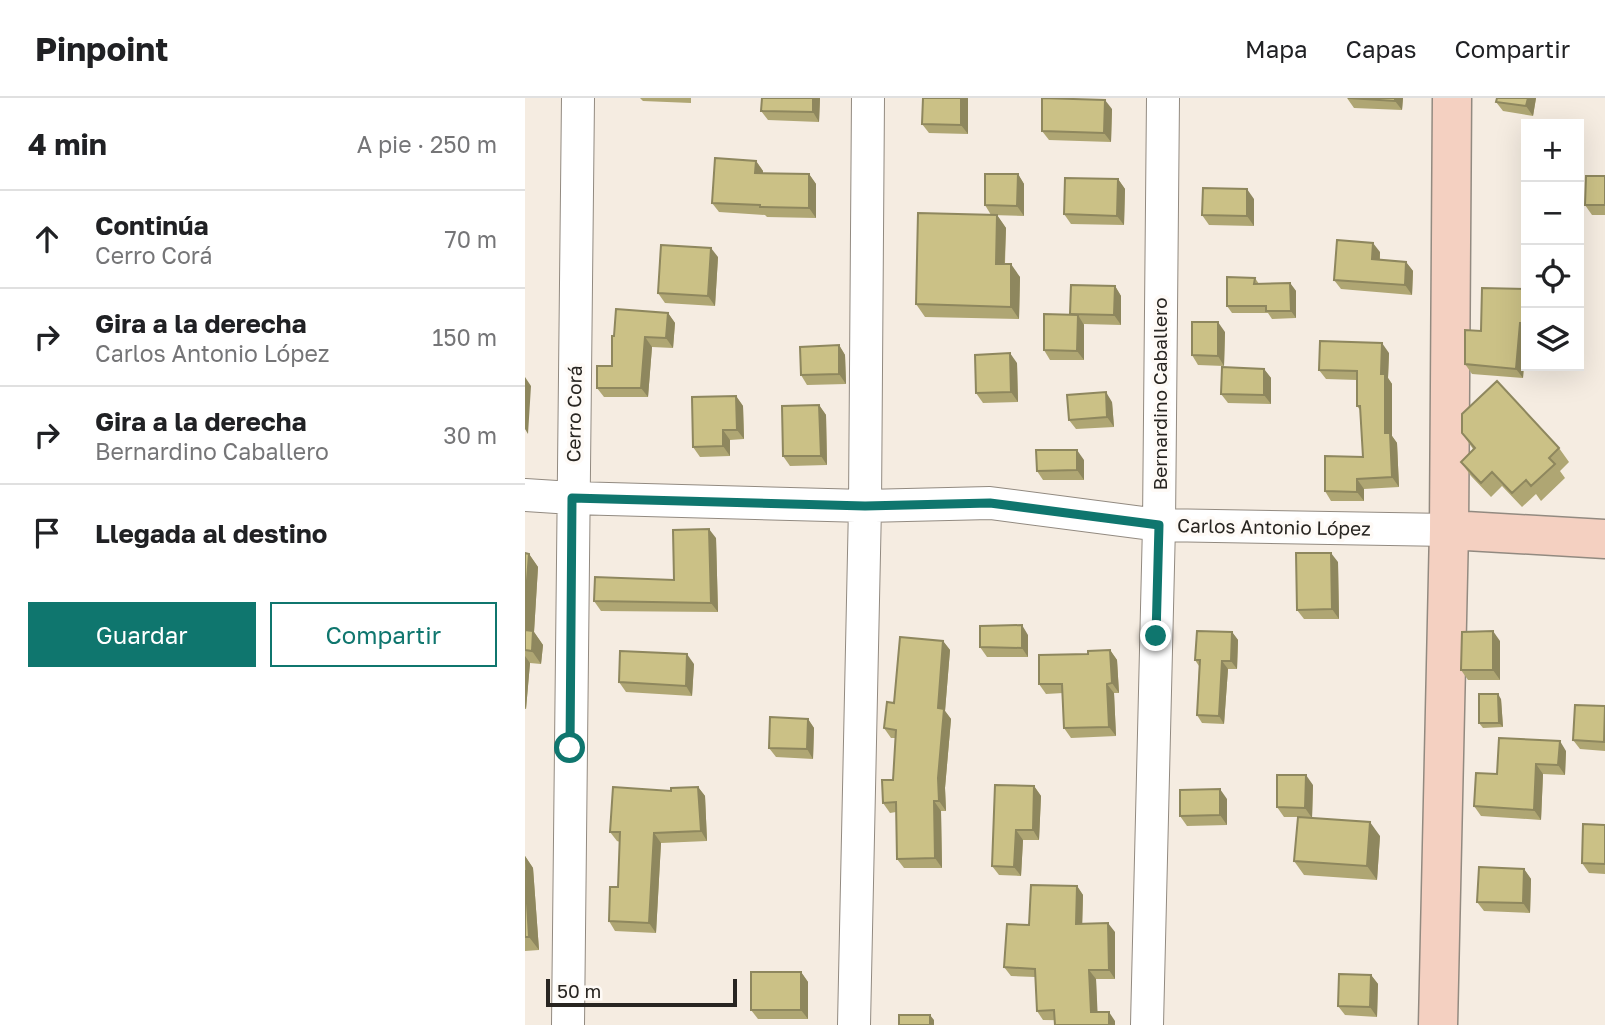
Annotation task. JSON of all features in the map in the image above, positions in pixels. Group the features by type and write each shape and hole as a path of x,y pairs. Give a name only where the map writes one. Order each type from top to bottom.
{"street":[{"name":"Cerro Corá","path":"568,1025 578,98"},
{"path":"854,1025 865,506 868,98"},
{"name":"Bernardino Caballero","path":"1147,1025 1159,525 1163,98"},
{"path":"1438,1025 1449,530 1452,98"},
{"name":"Carlos Antonio López","path":"525,495 865,506 990,503 1159,525 1449,530 1605,539"}],"building":[{"path":"762,98 813,98 813,112 761,111"},
{"path":"923,98 961,98 961,125 922,124"},
{"path":"1042,98 1105,100 1104,133 1042,131"},
{"path":"1348,98 1395,98 1395,101"},
{"path":"1497,98 1528,98 1526,106 1496,102"},
{"path":"715,158 756,161 755,173 809,174 809,208 712,203"},
{"path":"985,174 1018,174 1017,206 985,205"},
{"path":"1586,176 1605,176 1605,205 1585,205"},
{"path":"1065,178 1118,179 1117,216 1064,214"},
{"path":"1203,188 1247,189 1247,216 1202,215"},
{"path":"918,213 997,215 996,264 1011,264 1011,307 916,304"},
{"path":"1337,240 1373,243 1372,259 1406,262 1405,285 1334,280"},
{"path":"661,245 711,248 708,296 658,293"},
{"path":"1227,277 1255,278 1254,284 1290,283 1291,311 1266,311 1266,306 1227,306"},
{"path":"1071,285 1115,286 1114,315 1070,314"},
{"path":"1482,288 1521,289 1521,323 1516,369 1465,364 1465,330 1481,331"},
{"path":"616,309 668,313 666,338 645,337 641,388 597,388 597,366 612,366 612,336"},
{"path":"1044,314 1078,315 1077,351 1044,350"},
{"path":"1192,322 1218,322 1218,356 1192,355"},
{"path":"1320,341 1382,343 1385,433 1390,433 1392,477 1357,479 1357,492 1325,491 1325,456 1363,457 1360,406 1357,406 1357,371 1319,370"},
{"path":"839,345 839,374 801,375 800,347"},
{"path":"1010,353 1011,392 976,393 975,355"},
{"path":"1222,367 1264,369 1264,395 1221,394"},
{"path":"1497,381 1559,448 1549,458 1555,464 1531,486 1526,480 1512,493 1492,472 1481,483 1461,462 1475,448 1462,433 1462,414"},
{"path":"1106,392 1107,417 1069,420 1067,395"},
{"path":"736,396 737,430 723,430 723,446 693,447 692,397"},
{"path":"819,405 821,456 783,456 782,406"},
{"path":"1036,450 1077,450 1077,470 1037,471"},
{"path":"709,529 711,603 594,601 595,577 674,580 673,530"},
{"path":"525,553 529,554 525,607"},
{"path":"1296,553 1331,553 1332,609 1297,610"},
{"path":"1022,625 1022,648 980,647 980,626"},
{"path":"525,630 533,631 532,651 525,650"},
{"path":"1197,631 1232,632 1231,661 1222,661 1219,716 1197,715 1200,660 1195,660"},
{"path":"1493,631 1493,670 1461,670 1462,632"},
{"path":"900,637 943,641 938,708 944,709 938,778 939,801 934,801 935,858 897,859 896,802 883,803 882,780 893,780 896,730 884,728 887,702 894,703"},
{"path":"1110,650 1112,683 1107,684 1109,727 1064,728 1062,684 1039,684 1039,655 1088,654 1088,651"},
{"path":"620,651 687,654 686,686 619,682"},
{"path":"1479,694 1498,694 1499,723 1479,723"},
{"path":"1575,705 1605,706 1604,742 1573,740"},
{"path":"770,717 808,719 807,749 769,748"},
{"path":"1499,738 1560,741 1558,765 1536,764 1534,810 1474,806 1476,773 1497,774"},
{"path":"1277,775 1306,775 1305,808 1277,807"},
{"path":"995,785 1034,786 1033,830 1016,830 1014,867 992,866"},
{"path":"613,787 671,791 671,788 698,787 701,831 654,833 649,923 609,921 610,887 618,887 620,832 610,832"},
{"path":"1220,789 1220,815 1180,816 1180,790"},
{"path":"1298,817 1370,822 1367,866 1294,861"},
{"path":"1583,824 1605,825 1605,864 1582,863"},
{"path":"1479,867 1524,869 1523,903 1477,902"},
{"path":"525,870 529,937 525,937"},
{"path":"1031,885 1077,886 1076,924 1108,923 1109,970 1089,970 1091,1012 1109,1012 1109,1025 1055,1025 1054,1010 1037,1011 1035,969 1004,967 1007,924 1029,925"},
{"path":"751,972 801,972 801,1010 751,1010"},
{"path":"1339,974 1371,975 1370,1007 1338,1006"},
{"path":"899,1015 930,1015 930,1025 899,1025"}],"route":[{"path":"570,748 572,498 865,506 990,503 1159,525 1156,636"}]}
